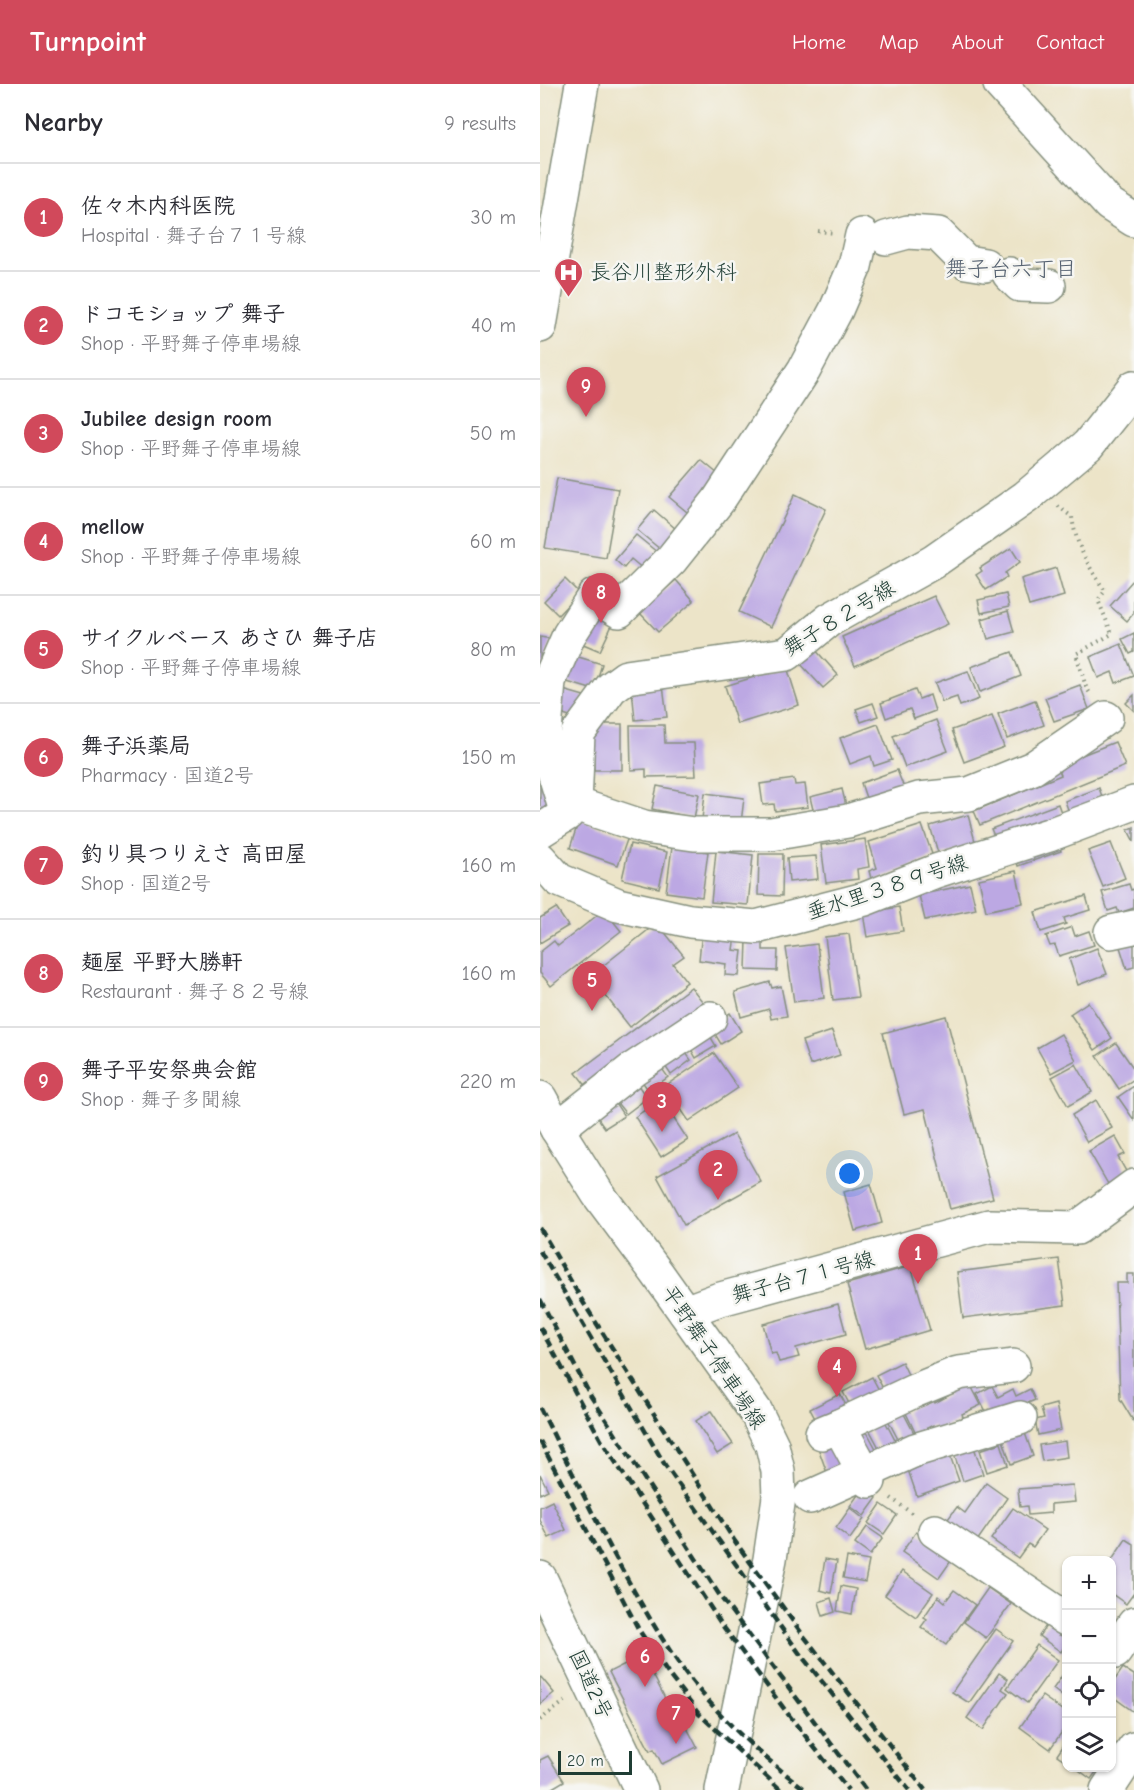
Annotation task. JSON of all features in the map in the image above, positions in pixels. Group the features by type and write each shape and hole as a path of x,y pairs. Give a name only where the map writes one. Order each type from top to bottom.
{"main road":[{"path":"540,326 582,84"},
{"path":"999,84 1109,204 1134,220"},
{"path":"571,809 551,762 545,732 549,681 569,635 594,596 619,611 670,560 718,501 804,370 836,310 855,266 874,236 908,232 938,234 966,262 997,270 1020,285 1049,286"},
{"name":"舞子８２号線","path":"571,809 578,734 611,688 627,677 787,654 829,620 933,562 1026,497 1088,445 1134,387"},
{"path":"540,831 571,809 644,826 694,834 771,834 848,821 919,800 969,794 1033,768 1106,718"},
{"name":"垂水里３８９号線","path":"540,860 559,880 618,905 690,921 756,927 865,898 936,871 1049,835 1134,803"},
{"path":"557,1129 633,1069 710,1018"},
{"name":"平野舞子停車場線","path":"540,1098 598,1194 756,1412 772,1444 778,1471 779,1497 770,1559 722,1790"},
{"name":"舞子台７１号線","path":"685,1312 717,1300 989,1226 1077,1228 1134,1186"},
{"path":"867,1477 830,1429 914,1390 958,1373 1013,1366"},
{"path":"810,1497 867,1477 915,1450 1020,1418"},
{"path":"935,1531 1062,1616"},
{"name":"国道2号","path":"540,1578 641,1790"},
{"path":"1120,1655 1134,1624"},
{"path":"1107,1790 1134,1749"}],"path":[{"path":"1072,517 1074,535 1086,564 1105,591 1098,600 1112,634 1076,654 1086,687 1106,718"},
{"path":"867,1477 935,1531"},
{"path":"540,1720 569,1698"}],"building":[{"path":"701,460 724,479 693,517 669,497"},
{"path":"557,478 618,489 606,558 545,548"},
{"path":"795,494 826,509 771,627 739,612"},
{"path":"654,510 683,535 667,555 637,530"},
{"path":"636,535 663,557 649,574 631,559 624,568 615,560"},
{"path":"1011,548 1020,562 1005,573 1007,577 986,590 976,575 982,571 980,568"},
{"path":"1056,568 1064,596 1029,606 1021,579"},
{"path":"565,579 579,593 558,615 544,601"},
{"path":"1134,579 1134,613 1127,621 1110,606"},
{"path":"676,580 694,601 658,632 639,612"},
{"path":"1006,594 1009,607 981,613 978,600"},
{"path":"934,596 948,624 855,666 842,637"},
{"path":"1008,611 1014,632 988,639 982,619"},
{"path":"594,614 613,623 600,651 581,643"},
{"path":"1134,633 1134,652 1130,654 1122,639"},
{"path":"540,637 552,639 540,677"},
{"path":"1121,644 1134,676 1116,683 1112,672 1098,678 1090,657"},
{"path":"813,647 838,675 823,688 798,661"},
{"path":"1012,652 1021,676 980,692 971,667"},
{"path":"565,653 602,664 594,690 557,679"},
{"path":"787,667 799,705 737,724 725,686"},
{"path":"968,671 979,699 960,706 957,697 942,702 935,683"},
{"path":"663,685 667,717 635,720 632,689"},
{"path":"1080,685 1089,709 1054,721 1045,698"},
{"path":"563,690 584,696 577,718 556,712"},
{"path":"915,690 919,699 930,695 935,711 914,719 910,709 886,718 881,703"},
{"path":"1134,695 1134,711 1126,703"},
{"path":"1035,700 1044,725 1007,739 998,714"},
{"path":"873,703 878,716 861,722 856,709"},
{"path":"992,716 1004,747 964,762 952,730"},
{"path":"936,720 948,751 905,767 893,736"},
{"path":"593,724 622,724 622,770 594,770"},
{"path":"878,724 892,760 874,766 871,756 850,764 840,738"},
{"path":"630,725 664,725 665,743 694,743 696,776 646,777 646,769 631,770"},
{"path":"1115,742 1125,766 980,825 974,811 1061,775 1057,765"},
{"path":"540,754 552,802 540,810"},
{"path":"897,770 906,793 869,807 861,783"},
{"path":"794,779 795,785 805,784 808,807 775,811 774,804 763,805 760,784"},
{"path":"657,786 699,794 694,818 652,809"},
{"path":"1099,788 1105,805 1071,818 1065,801"},
{"path":"842,789 847,810 815,818 810,797"},
{"path":"705,793 744,798 741,823 702,819"},
{"path":"1058,804 1064,821 998,845 991,829"},
{"path":"968,815 976,845 939,856 930,826"},
{"path":"579,820 628,837 618,865 570,848"},
{"path":"922,825 933,857 872,882 869,871 877,868 869,842"},
{"path":"1134,827 1134,842 1128,830"},
{"path":"865,839 869,867 857,869 858,879 826,883 821,845"},
{"path":"1058,841 1061,851 1018,866 1015,857"},
{"path":"1111,843 1125,878 1103,887 1088,851"},
{"path":"630,844 667,852 659,888 622,879"},
{"path":"672,847 708,852 702,897 666,892"},
{"path":"716,851 753,855 748,905 711,902"},
{"path":"759,854 783,854 782,896 758,895"},
{"path":"816,856 818,879 789,882 787,858"},
{"path":"1016,871 1023,903 986,911 979,879"},
{"path":"970,884 976,909 925,920 919,895"},
{"path":"1129,884 1131,890 1134,889 1134,908 1119,913 1117,908 1108,911 1102,892"},
{"path":"1086,896 1090,910 1064,918 1066,924 1041,932 1035,912"},
{"path":"899,907 903,931 867,937 863,913"},
{"path":"556,908 568,926 540,943 540,918"},
{"path":"604,910 621,931 551,986 540,973 540,952 554,941 558,946"},
{"path":"657,923 684,956 673,964 687,982 630,1027 590,976"},
{"path":"1072,927 1075,936 1089,931 1094,945 1059,956 1055,945 1050,946 1046,936"},
{"path":"702,931 735,936 733,950 742,951 739,976 725,975 726,964 699,960"},
{"path":"849,934 858,997 833,1000 825,937"},
{"path":"747,940 763,940 763,950 778,950 777,971 746,970"},
{"path":"1134,943 1134,967 1127,969 1120,947"},
{"path":"817,944 824,998 794,1002 786,948"},
{"path":"1097,948 1107,974 1078,985 1069,959"},
{"path":"770,982 772,988 781,986 787,1016 771,1019 769,1009 741,1017 735,992"},
{"path":"691,987 706,1006 591,1092 576,1073"},
{"path":"1088,1002 1112,1038 1095,1050 1070,1014"},
{"path":"730,1013 741,1031 721,1044 710,1026"},
{"path":"946,1016 993,1198 950,1209 925,1109 904,1114 883,1033"},
{"path":"706,1029 716,1046 696,1058 686,1040"},
{"path":"832,1031 840,1055 810,1065 802,1041"},
{"path":"1061,1034 1076,1060 1051,1073 1037,1048"},
{"path":"679,1043 691,1060 671,1075 659,1057"},
{"path":"1116,1043 1134,1069 1134,1079 1119,1089 1097,1056"},
{"path":"714,1053 738,1088 689,1121 665,1086"},
{"path":"655,1059 668,1077 649,1091 636,1073"},
{"path":"1076,1064 1092,1092 1068,1106 1052,1077"},
{"path":"633,1078 647,1098 626,1114 610,1094"},
{"path":"1134,1086 1134,1120 1118,1097"},
{"path":"610,1095 624,1116 605,1128 591,1108"},
{"path":"661,1099 688,1140 661,1157 635,1117"},
{"path":"1096,1100 1112,1128 1087,1142 1072,1115"},
{"path":"734,1134 761,1182 684,1225 657,1176"},
{"path":"1115,1136 1125,1154 1118,1157 1127,1173 1108,1184 1089,1151"},
{"path":"871,1184 882,1223 855,1231 844,1192"},
{"path":"1059,1259 1065,1305 963,1318 957,1272"},
{"path":"911,1266 930,1330 865,1349 847,1284"},
{"path":"1127,1274 1134,1274 1134,1422 1120,1399 1116,1283 1127,1283"},
{"path":"838,1304 846,1334 796,1348 799,1357 779,1362 776,1353 771,1354 763,1324"},
{"path":"902,1362 912,1383 887,1396 876,1375"},
{"path":"872,1377 882,1396 853,1411 843,1392"},
{"path":"968,1380 981,1405 936,1431 933,1425 916,1434 905,1411 933,1397 935,1403 948,1396 946,1391"},
{"path":"992,1386 998,1397 1013,1389 1016,1396 1030,1389 1035,1400 990,1419 977,1394"},
{"path":"840,1394 849,1411 819,1426 810,1409"},
{"path":"1056,1404 1061,1430 1038,1435 1035,1420 1044,1418 1041,1408"},
{"path":"902,1410 916,1437 901,1445 887,1418"},
{"path":"711,1411 733,1444 717,1454 696,1421"},
{"path":"885,1421 899,1448 883,1455 869,1429"},
{"path":"867,1432 881,1458 869,1464 855,1438"},
{"path":"1025,1433 1033,1456 1011,1464 1003,1440"},
{"path":"835,1438 850,1478 831,1484 817,1445"},
{"path":"1065,1441 1067,1457 1042,1461 1039,1445"},
{"path":"1001,1443 1008,1465 987,1472 980,1450"},
{"path":"947,1447 959,1481 917,1496 905,1461"},
{"path":"974,1447 983,1474 963,1481 954,1454"},
{"path":"540,1474 548,1490 540,1494"},
{"path":"986,1483 1007,1498 975,1544 945,1523 957,1507 965,1513"},
{"path":"1073,1485 1075,1502 1051,1504 1051,1513 1028,1515 1027,1506 1020,1507 1018,1489"},
{"path":"863,1488 877,1498 864,1516 850,1506"},
{"path":"552,1501 566,1530 549,1538 540,1520 540,1507"},
{"path":"881,1504 897,1515 884,1534 868,1523"},
{"path":"850,1508 864,1519 850,1539 836,1528"},
{"path":"1013,1508 1045,1530 1033,1547 1028,1544 1018,1558 991,1539"},
{"path":"867,1527 883,1538 870,1555 855,1544"},
{"path":"916,1532 953,1558 939,1578 902,1552"},
{"path":"1126,1539 1134,1544 1134,1593 1126,1604 1116,1597 1115,1556"},
{"path":"847,1557 869,1561 865,1582 843,1578"},
{"path":"825,1559 837,1561 831,1593 820,1590"},
{"path":"902,1571 933,1593 916,1617 885,1595"},
{"path":"841,1586 856,1589 852,1614 837,1611"},
{"path":"988,1588 1011,1604 986,1638 964,1622"},
{"path":"954,1590 975,1605 946,1645 921,1627 927,1619 924,1617 938,1596 945,1602"},
{"path":"831,1598 835,1612 823,1616 819,1602"},
{"path":"1050,1620 1062,1628 1061,1652 1039,1636"},
{"path":"996,1629 1013,1641 969,1703 952,1692"},
{"path":"1037,1645 1058,1660 1027,1703 1007,1688"},
{"path":"643,1655 670,1708 675,1705 697,1747 662,1764 654,1749 650,1751 609,1672"},
{"path":"1123,1668 1134,1675 1134,1712 1116,1699 1116,1678"},
{"path":"999,1673 1008,1679 1002,1689 1008,1693 983,1730 967,1718"},
{"path":"540,1676 554,1693 540,1704"},
{"path":"1062,1676 1062,1696 1053,1689"},
{"path":"1042,1696 1062,1710 1062,1732 1050,1749 1020,1727"},
{"path":"1062,1748 1062,1758 1057,1755"},
{"path":"548,1756 564,1781 549,1790 540,1790 540,1760"},
{"path":"1081,1772 1096,1772 1091,1779"}],"railway":[{"path":"540,1228 583,1302 734,1540 803,1635 925,1790"},
{"path":"540,1251 665,1465 800,1654 909,1790"},
{"path":"540,1299 590,1395 722,1599 866,1790"},
{"path":"540,1327 601,1440 722,1625 848,1790"},
{"path":"540,1408 621,1568 676,1659 716,1710 740,1734 806,1790"},
{"path":"540,1441 639,1630 669,1675 698,1713 781,1790"}],"place":[{"name":"長谷川整形外科","path":"569,298"},
{"name":"舞子平安祭典会館","path":"586,417"},
{"name":"麺屋 平野大勝軒","path":"601,623"},
{"name":"サイクルベース あさひ 舞子店","path":"592,1011"},
{"name":"Jubilee design room","path":"662,1132"},
{"name":"ドコモショップ 舞子","path":"718,1200"},
{"name":"佐々木内科医院","path":"918,1284"},
{"name":"mellow","path":"837,1397"},
{"name":"舞子浜薬局","path":"645,1687"},
{"name":"釣り具つりえさ 高田屋","path":"676,1744"}],"district":[{"name":"舞子台六丁目","path":"1011,269"}]}
